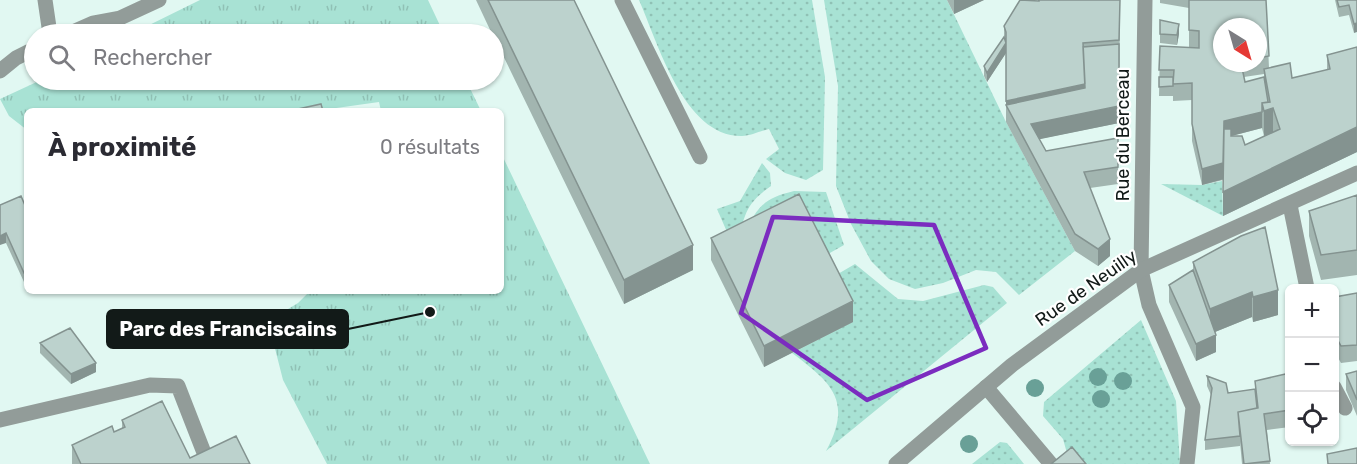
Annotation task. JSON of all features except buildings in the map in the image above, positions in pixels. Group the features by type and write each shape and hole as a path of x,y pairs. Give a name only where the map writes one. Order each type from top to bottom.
{"street":[{"path":"45,0 49,24"},
{"path":"91,24 120,18 159,0"},
{"path":"622,0 700,157"},
{"name":"Rue du Berceau","path":"1145,0 1141,270 1149,304 1193,407 1187,464"},
{"path":"0,71 24,54"},
{"name":"Rue de Neuilly","path":"896,464 986,387 1141,270 1357,173"},
{"path":"1290,205 1306,284"},
{"path":"0,420 150,385 178,386 208,463"},
{"path":"986,387 1051,464"},
{"path":"1337,392 1345,408"}],"highlighted area":[{"path":"773,217 934,225 986,348 867,400 741,313"}],"green space":[{"path":"200,0 428,0 439,24 151,24"},
{"path":"639,0 812,0 825,77 823,170 806,180 785,173 766,159 779,149 769,129 742,136 722,132 704,121 689,105 676,84"},
{"path":"824,0 947,0 1005,120 1075,251 1019,295 996,272 976,270 943,283 915,289 889,279 871,261 851,224 836,186 838,86"},
{"path":"24,88 24,90 471,90 480,108 380,108 379,102 336,108 24,108 24,128 9,116 0,99"},
{"path":"504,159 650,464 327,464 283,380 268,321 298,303 307,294 504,294"},
{"path":"762,163 770,173 771,186 754,200 746,213 734,248 717,209 740,201"},
{"path":"1222,181 1223,216 1161,184 1202,185"},
{"path":"794,191 826,192 844,245 821,258 749,224 762,205"},
{"path":"855,264 898,299 923,301 984,285 993,287 1007,303 826,451 838,419 838,406 834,394 818,374 792,353 852,322 831,278"},
{"path":"1141,320 1176,401 1180,464 1070,464 1063,439 1043,416 1044,402"},
{"path":"1000,442 1007,443 1024,464 972,464"}],"place":[{"name":"Parc des Franciscains","path":"430,312"}]}
